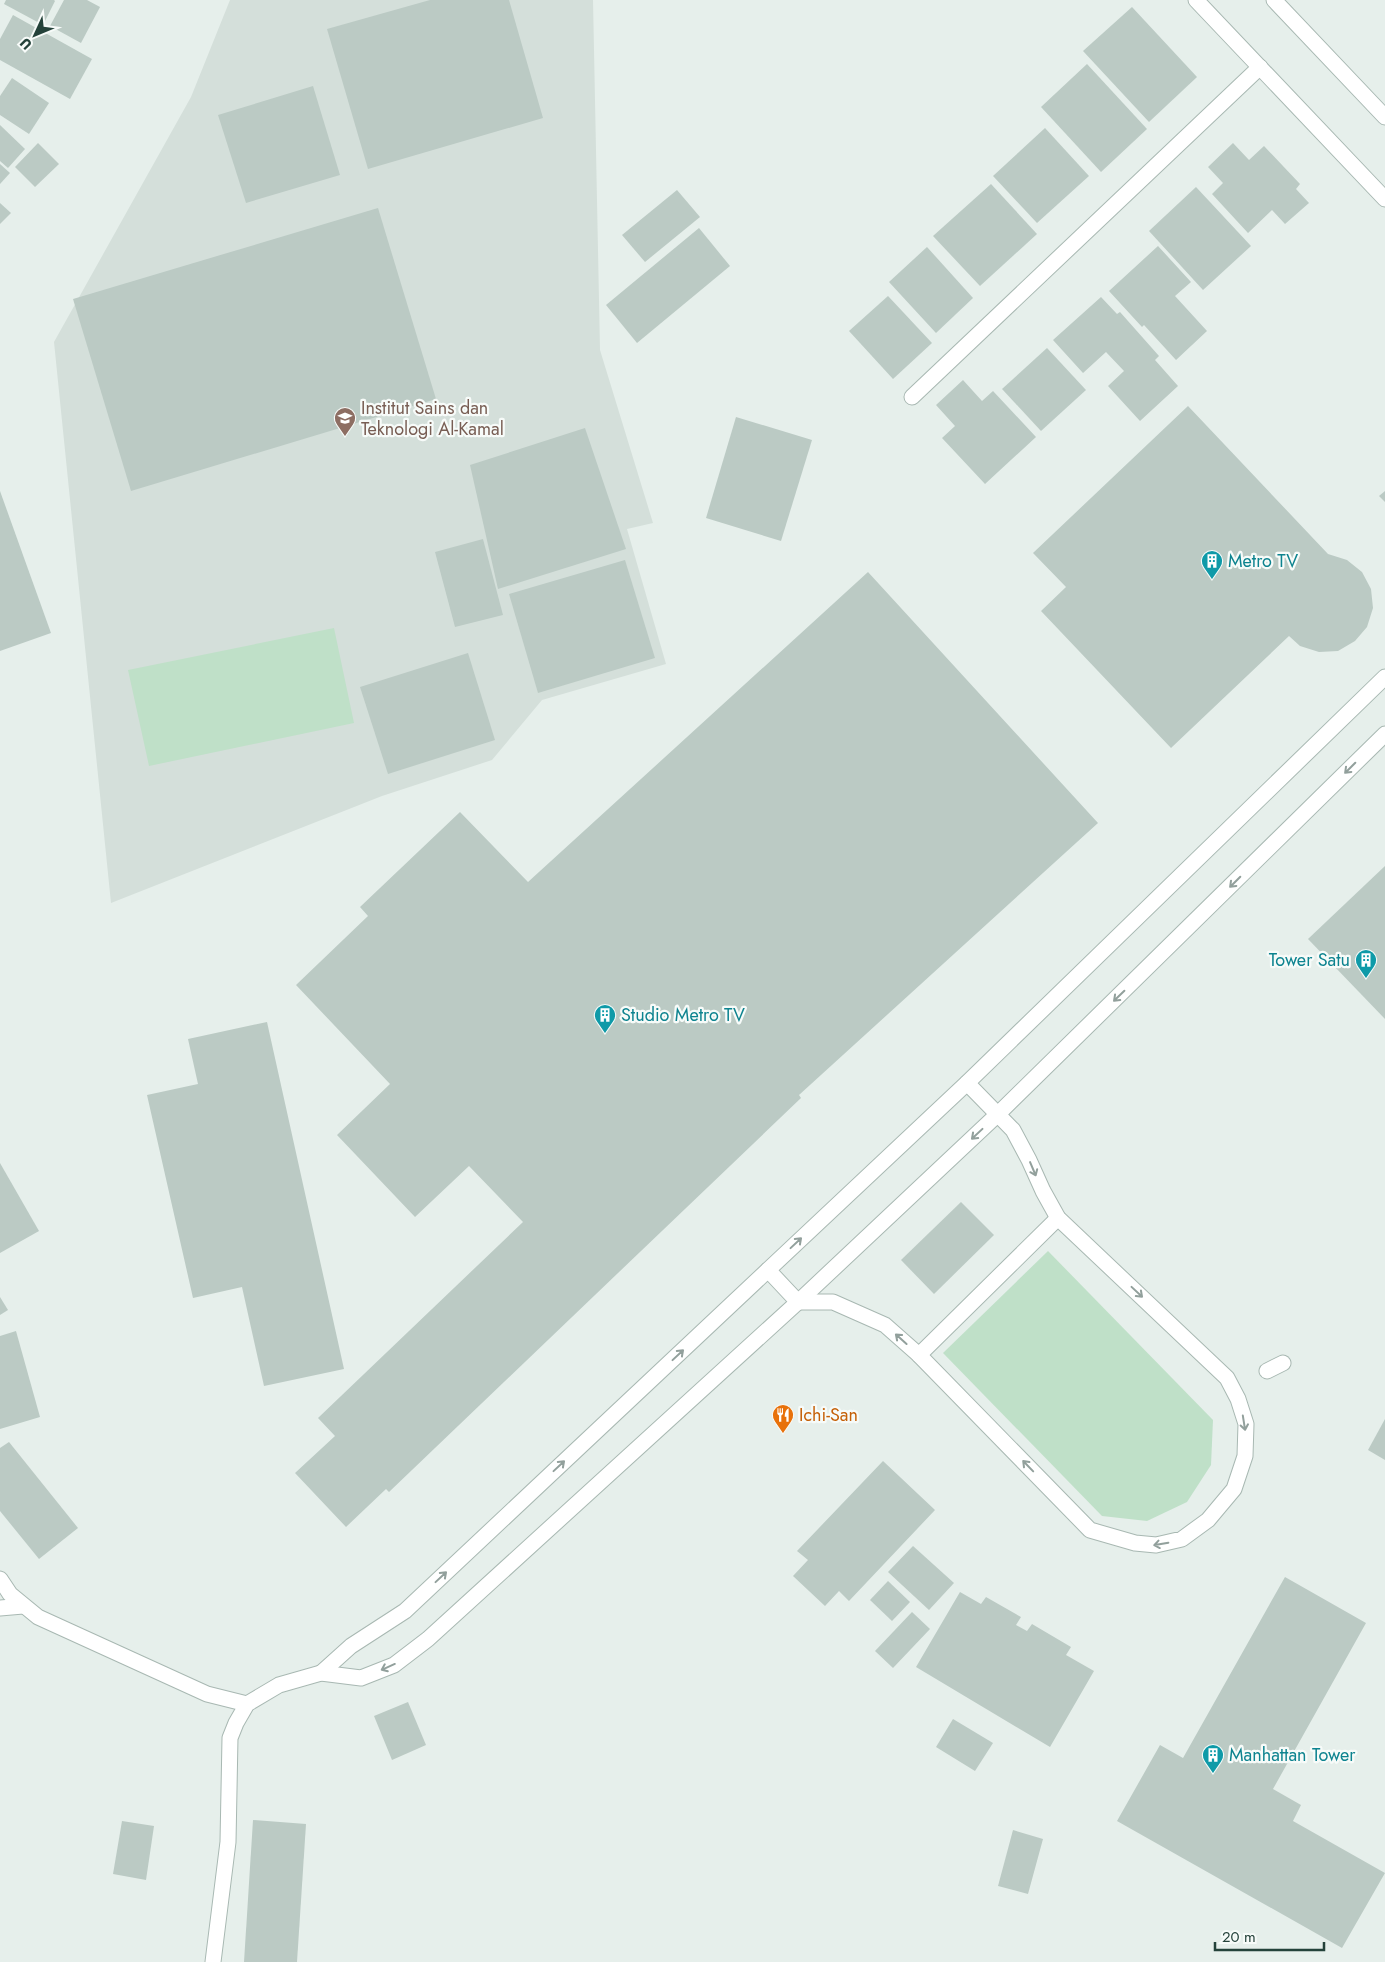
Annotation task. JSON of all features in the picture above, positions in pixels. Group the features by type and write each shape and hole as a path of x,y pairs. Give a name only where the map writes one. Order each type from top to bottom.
{"street":[{"path":"1196,0 1385,199"},
{"path":"1274,0 1385,117"},
{"path":"912,397 1260,67"},
{"path":"321,1673 351,1646 405,1611 967,1083 1385,677"},
{"path":"213,1962 228,1842 230,1738 247,1704 279,1685 321,1673 361,1678 394,1665 428,1639 798,1302 998,1114 1385,734"},
{"path":"768,1270 798,1302 833,1302 885,1325 919,1355 1090,1530 1135,1543 1156,1546 1182,1539 1208,1520 1234,1489 1245,1456 1246,1424 1238,1399 1227,1378 1058,1218 1013,1130 967,1083"},
{"path":"919,1355 1058,1218"},
{"path":"1267,1371 1283,1363"},
{"path":"0,1579 10,1594 38,1617 207,1694 247,1704"},
{"path":"0,1608 23,1606"}],"shaded area":[{"name":"Institut Sains dan Teknologi Al-Kamal","path":"230,0 593,0 600,350 653,523 627,529 666,664 542,700 492,760 382,796 111,903 54,342 191,97"}],"green space":[{"path":"334,628 354,723 149,766 128,670"},
{"path":"1048,1251 1213,1420 1211,1465 1187,1502 1147,1521 1102,1516 943,1353"}],"building":[{"path":"6,0 55,1 43,25 4,4"},
{"path":"64,0 87,0 100,7 81,43 50,26"},
{"path":"430,0 509,0 543,118 368,169 327,29"},
{"path":"1132,7 1197,77 1149,122 1083,51"},
{"path":"13,15 92,59 70,99 0,60 0,39"},
{"path":"1087,64 1147,129 1101,172 1041,107"},
{"path":"12,78 49,103 29,134 0,115 0,96"},
{"path":"313,86 340,175 246,203 218,115"},
{"path":"0,125 25,149 8,168 0,161"},
{"path":"1045,128 1089,176 1037,223 993,176"},
{"path":"38,143 59,164 35,187 15,167"},
{"path":"1233,143 1249,160 1264,146 1300,184 1296,189 1309,203 1285,224 1272,210 1248,233 1212,194 1223,183 1208,167"},
{"path":"0,164 10,173 0,184"},
{"path":"991,184 1037,234 980,286 933,236"},
{"path":"1196,187 1251,246 1203,290 1149,231"},
{"path":"677,190 700,217 645,262 622,235"},
{"path":"0,203 11,213 0,224"},
{"path":"378,208 436,399 131,491 73,299"},
{"path":"699,228 730,266 637,343 606,305"},
{"path":"1158,246 1191,282 1175,296 1207,331 1176,360 1109,291"},
{"path":"927,247 973,298 936,333 889,282"},
{"path":"888,296 932,343 893,379 849,331"},
{"path":"1101,297 1117,314 1120,312 1159,356 1155,360 1178,386 1140,421 1108,386 1124,371 1106,352 1083,373 1053,340"},
{"path":"1047,348 1086,390 1041,431 1002,389"},
{"path":"963,380 982,401 993,391 1036,437 985,484 942,438 955,426 936,405"},
{"name":"Metro TV","path":"1188,406 1328,554 1347,560 1362,572 1371,589 1373,608 1367,627 1355,641 1338,651 1319,652 1300,646 1289,636 1171,748 1041,611 1066,587 1033,553"},
{"path":"736,417 812,440 781,541 706,518"},
{"path":"585,428 626,549 498,589 470,465"},
{"path":"0,491 51,633 0,651"},
{"path":"1385,491 1385,502 1379,496"},
{"path":"483,539 503,615 455,627 435,552"},
{"path":"625,560 655,658 538,693 509,594"},
{"name":"Studio Metro TV","path":"868,572 1098,823 799,1095 801,1098 389,1492 386,1489 346,1527 295,1473 335,1436 318,1418 523,1222 469,1166 415,1217 337,1135 390,1084 296,985 368,916 360,907 460,812 528,882"},
{"path":"468,653 495,740 388,774 360,687"},
{"name":"Tower Satu","path":"1385,866 1385,1019 1308,939"},
{"path":"267,1022 344,1369 264,1386 242,1287 193,1298 147,1095 198,1084 188,1039"},
{"path":"0,1163 39,1231 0,1253"},
{"path":"961,1202 994,1235 934,1294 901,1260"},
{"path":"0,1297 8,1310 0,1315"},
{"path":"16,1331 40,1417 0,1429 0,1336"},
{"path":"1385,1419 1385,1460 1368,1450"},
{"path":"9,1442 78,1528 39,1559 0,1511 0,1448"},
{"path":"883,1461 935,1510 849,1601 839,1591 825,1606 793,1576 808,1560 797,1551"},
{"path":"913,1546 954,1583 929,1610 888,1572"},
{"name":"Manhattan Tower","path":"1285,1577 1366,1623 1273,1789 1301,1805 1293,1821 1385,1873 1342,1948 1117,1821 1160,1745 1183,1758"},
{"path":"888,1581 910,1602 892,1621 870,1600"},
{"path":"960,1592 981,1604 986,1597 1021,1617 1016,1625 1027,1631 1032,1624 1071,1647 1066,1655 1094,1671 1050,1747 916,1667"},
{"path":"912,1612 930,1629 893,1668 875,1651"},
{"path":"408,1702 426,1745 392,1760 374,1716"},
{"path":"953,1719 993,1743 975,1771 936,1747"},
{"path":"253,1820 306,1824 297,1962 244,1962"},
{"path":"122,1821 154,1826 146,1880 113,1874"},
{"path":"1013,1830 1043,1839 1028,1894 998,1886"}],"place":[{"name":"Institut Sains dan Teknologi Al-Kamal","path":"345,437"},
{"name":"Metro TV","path":"1212,580"},
{"name":"Tower Satu","path":"1366,979"},
{"name":"Studio Metro TV","path":"605,1034"},
{"name":"Ichi-San","path":"783,1434"},
{"name":"Manhattan Tower","path":"1213,1774"}]}
